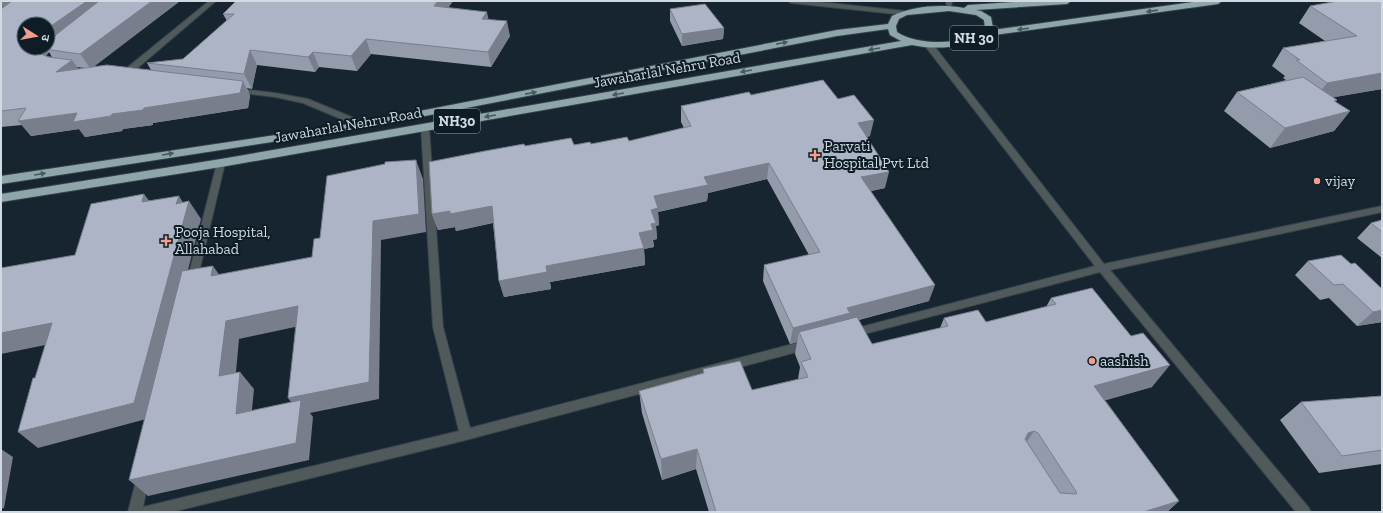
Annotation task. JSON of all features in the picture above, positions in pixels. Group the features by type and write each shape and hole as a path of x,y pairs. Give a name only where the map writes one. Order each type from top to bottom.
{"highway":[{"name":"NH 30","path":"905,13 952,6 1067,1"},
{"name":"Jawaharlal Nehru Road","path":"1,180 363,125 837,33 892,26 893,33 901,39 928,44 942,44 968,40 984,34 1218,1"},
{"name":"NH 30","path":"952,6 978,13 988,20 989,28 984,34"},
{"path":"892,26 895,18 905,13"},
{"name":"Jawaharlal Nehru Road","path":"1,198 221,163 912,42"}],"street":[{"path":"131,69 214,1"},
{"path":"791,1 905,13"},
{"path":"928,44 1102,268 1304,512"},
{"path":"229,90 275,95 305,101 363,125"},
{"path":"425,127 438,327 466,435"},
{"path":"188,295 221,163"},
{"path":"842,336 1102,268 1382,209"},
{"path":"146,512 466,435 819,342"},
{"path":"135,512 146,465"}],"building":[{"path":"12,1 87,1 56,22 56,16 16,16 16,56 46,56 72,60 56,72 107,65 243,81 240,93 144,108 143,110 112,114 111,116 73,122 77,113 18,121 26,108 1,111 1,9"},
{"path":"99,1 152,1 80,54 56,51 56,35"},
{"path":"236,1 438,1 434,6 487,12 482,19 507,21 488,52 366,39 351,56 313,52 308,57 250,50 244,74 147,63 183,59 234,14 223,14"},
{"path":"1338,1 1382,1 1382,73 1327,83 1296,60 1300,60 1283,48 1357,36 1310,6"},
{"path":"705,4 724,28 682,34 670,9"},
{"path":"1303,77 1337,100 1334,101 1350,111 1285,128 1237,92"},
{"path":"823,80 838,99 854,95 874,120 858,123 889,172 861,177 935,285 847,308 850,313 793,328 764,265 820,252 769,163 704,177 708,185 654,196 658,208 651,210 656,223 651,224 653,230 639,233 644,248 546,266 547,272 499,281 492,206 450,214 450,211 432,214 429,162 524,144 525,146 571,138 574,145 590,142 591,144 627,137 629,141 691,126 681,106 749,92 751,95"},
{"path":"416,160 419,214 373,221 369,382 288,398 298,306 226,321 219,376 240,372 236,414 301,400 296,443 129,480 182,271 213,266 211,276 312,257 314,239 320,238 327,176 385,164 385,162"},
{"path":"144,194 142,202 179,196 176,204 189,201 134,403 18,432 33,378 35,378 52,323 1,333 1,268 75,255 91,204"},
{"path":"1382,220 1382,232 1371,223"},
{"path":"1341,255 1351,264 1355,263 1382,289 1382,310 1373,312 1343,284 1334,285 1308,261"},
{"path":"1092,288 1131,336 1143,333 1170,365 1094,386 1179,501 1143,512 716,512 697,449 661,459 639,391 704,373 703,369 740,361 752,390 808,377 801,362 811,359 799,332 857,317 872,344 948,326 944,318 978,310 986,322 1056,304 1051,298","holes":["1034,431 1038,433 1077,493 1076,494 1060,493 1025,439 1028,433"]},
{"path":"1382,396 1382,450 1342,456 1301,402"}],"place":[{"name":"Parvati Hospital Pvt Ltd","path":"815,155"},
{"name":"vijay","path":"1317,181"},
{"name":"Pooja Hospital, Allahabad","path":"166,241"},
{"name":"aashish","path":"1092,361"}]}
